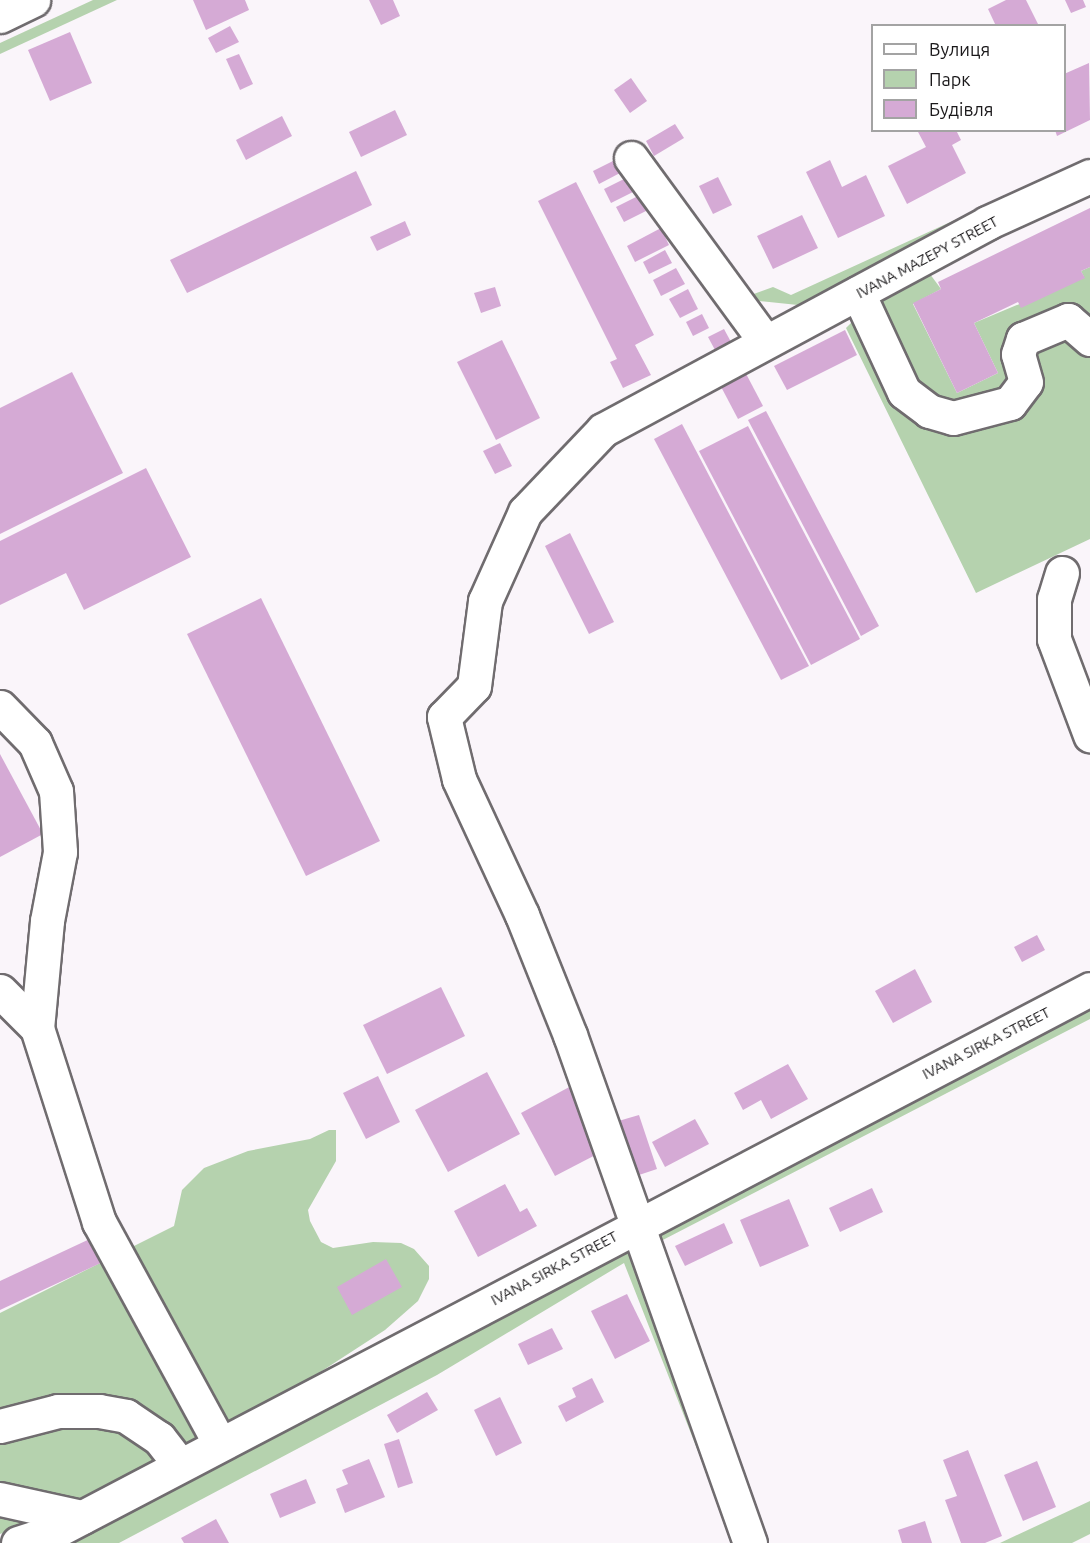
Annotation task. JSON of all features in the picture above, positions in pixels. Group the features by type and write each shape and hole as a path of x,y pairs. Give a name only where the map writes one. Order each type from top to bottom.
{"street":[{"path":"0,16 33,0"},
{"path":"631,158 753,348"},
{"name":"IVANA MAZEPY STREET","path":"635,1225 531,937 459,780 444,717 474,686 485,602 525,512 603,430 987,223 1090,177"},
{"path":"858,293 904,392 929,411 953,418 1010,403 1026,382 1018,354 1023,339 1068,320 1090,339"},
{"path":"1062,573 1054,599 1054,639 1090,735"},
{"path":"0,707 35,742 56,791 60,852 47,921 37,1028 99,1222 220,1444"},
{"name":"IVANA SIRKA STREET","path":"18,1543 56,1531 635,1225 1090,989"},
{"path":"0,991 37,1028"},
{"path":"635,1225 750,1543"},
{"path":"0,1426 58,1411 99,1411 126,1416 159,1438 180,1465"},
{"path":"0,1499 82,1517"}],"green space":[{"path":"93,0 117,0 0,54 0,43"},
{"path":"1090,158 1090,170 798,305 759,301 751,295 773,287 791,295"},
{"path":"1090,267 1090,539 976,593 846,328 881,293 927,270 941,289 913,304 957,393 998,373 974,323 1084,277 1081,271"},
{"path":"1090,1006 1090,1019 657,1243 734,1543 624,1263 437,1375 119,1543 61,1543"},
{"path":"329,1130 336,1130 336,1161 308,1210 310,1221 321,1242 333,1248 373,1242 401,1243 414,1249 429,1266 429,1279 418,1301 385,1330 288,1393 71,1509 0,1534 0,1313 174,1226 182,1190 204,1168 248,1151 310,1139"},
{"path":"1090,1501 1090,1534 1072,1543 1000,1543"}],"building":[{"path":"193,0 245,0 249,10 206,30"},
{"path":"369,0 393,0 400,16 381,25"},
{"path":"1006,0 1026,0 1038,24 995,24 988,9"},
{"path":"1065,0 1083,0 1086,7 1071,13"},
{"path":"230,26 239,42 216,53 208,38"},
{"path":"70,32 92,83 50,101 28,50"},
{"path":"239,54 253,84 240,90 226,59"},
{"path":"1089,63 1090,120 1066,132 1066,73"},
{"path":"631,78 647,101 630,113 614,90"},
{"path":"395,110 407,135 361,157 349,132"},
{"path":"282,116 292,136 246,160 236,140"},
{"path":"675,124 684,138 654,156 646,141"},
{"path":"918,132 957,132 961,140 952,145 966,173 907,204 888,166 926,147"},
{"path":"830,160 842,187 866,175 885,216 838,238 806,172"},
{"path":"613,161 620,173 599,184 593,171"},
{"path":"356,171 372,205 187,293 170,260"},
{"path":"628,177 635,191 611,203 604,189"},
{"path":"718,177 732,205 713,214 699,186"},
{"path":"576,182 654,335 635,345 651,375 623,388 610,362 617,359 538,201"},
{"path":"640,195 648,210 624,222 616,207"},
{"path":"1090,208 1090,267 1081,271 1085,278 1021,308 1018,302 974,323 998,373 957,393 913,303 941,289 938,282"},
{"path":"802,215 818,248 773,269 757,236"},
{"path":"405,221 411,235 377,251 370,237"},
{"path":"661,228 669,245 635,262 627,246"},
{"path":"665,250 672,263 649,274 643,262"},
{"path":"676,268 685,284 661,296 653,280"},
{"path":"495,287 501,306 481,313 474,293"},
{"path":"688,289 698,309 680,318 669,299"},
{"path":"702,314 709,328 693,336 686,322"},
{"path":"724,329 731,342 715,350 708,337"},
{"path":"845,330 857,355 787,390 774,366"},
{"path":"502,340 540,418 496,440 457,362"},
{"path":"743,368 763,406 738,419 718,381"},
{"path":"72,372 123,473 0,534 0,408"},
{"path":"766,411 879,626 861,636 748,420"},
{"path":"682,424 809,666 781,680 654,439"},
{"path":"748,426 860,639 811,665 699,451"},
{"path":"500,443 512,466 495,474 483,451"},
{"path":"146,468 191,557 84,610 66,573 0,605 0,541"},
{"path":"570,533 614,622 589,634 545,546"},
{"path":"261,598 380,841 306,876 187,634"},
{"path":"0,754 43,834 0,857"},
{"path":"1037,935 1045,950 1022,962 1014,947"},
{"path":"915,969 932,1002 893,1023 875,991"},
{"path":"441,987 465,1036 387,1074 363,1025"},
{"path":"788,1064 808,1099 771,1119 761,1100 743,1110 734,1093"},
{"path":"487,1072 520,1134 448,1172 415,1110"},
{"path":"378,1076 400,1122 366,1139 343,1093"},
{"path":"573,1085 607,1149 555,1176 521,1113"},
{"path":"639,1115 657,1169 633,1177 615,1122"},
{"path":"695,1119 709,1144 665,1167 652,1142"},
{"path":"505,1184 520,1212 527,1208 537,1226 478,1257 454,1211"},
{"path":"872,1188 883,1212 840,1232 829,1208"},
{"path":"789,1199 809,1246 760,1267 740,1220"},
{"path":"724,1223 733,1243 685,1266 675,1246"},
{"path":"94,1237 105,1261 0,1310 0,1281"},
{"path":"386,1259 402,1287 352,1315 337,1287"},
{"path":"627,1294 650,1341 615,1359 591,1311"},
{"path":"552,1328 563,1349 528,1365 518,1344"},
{"path":"592,1378 604,1402 566,1422 558,1406 576,1397 572,1388"},
{"path":"427,1392 438,1410 397,1433 387,1415"},
{"path":"500,1397 522,1443 496,1456 474,1410"},
{"path":"399,1439 413,1483 398,1488 384,1444"},
{"path":"968,1450 1002,1536 985,1543 961,1543 945,1500 957,1496 943,1460"},
{"path":"369,1459 385,1497 345,1513 336,1489 348,1484 342,1470"},
{"path":"1037,1461 1056,1507 1023,1521 1004,1475"},
{"path":"306,1479 316,1503 280,1518 270,1494"},
{"path":"216,1519 229,1543 184,1543 181,1538"},
{"path":"925,1521 932,1543 902,1543 898,1530"}]}
